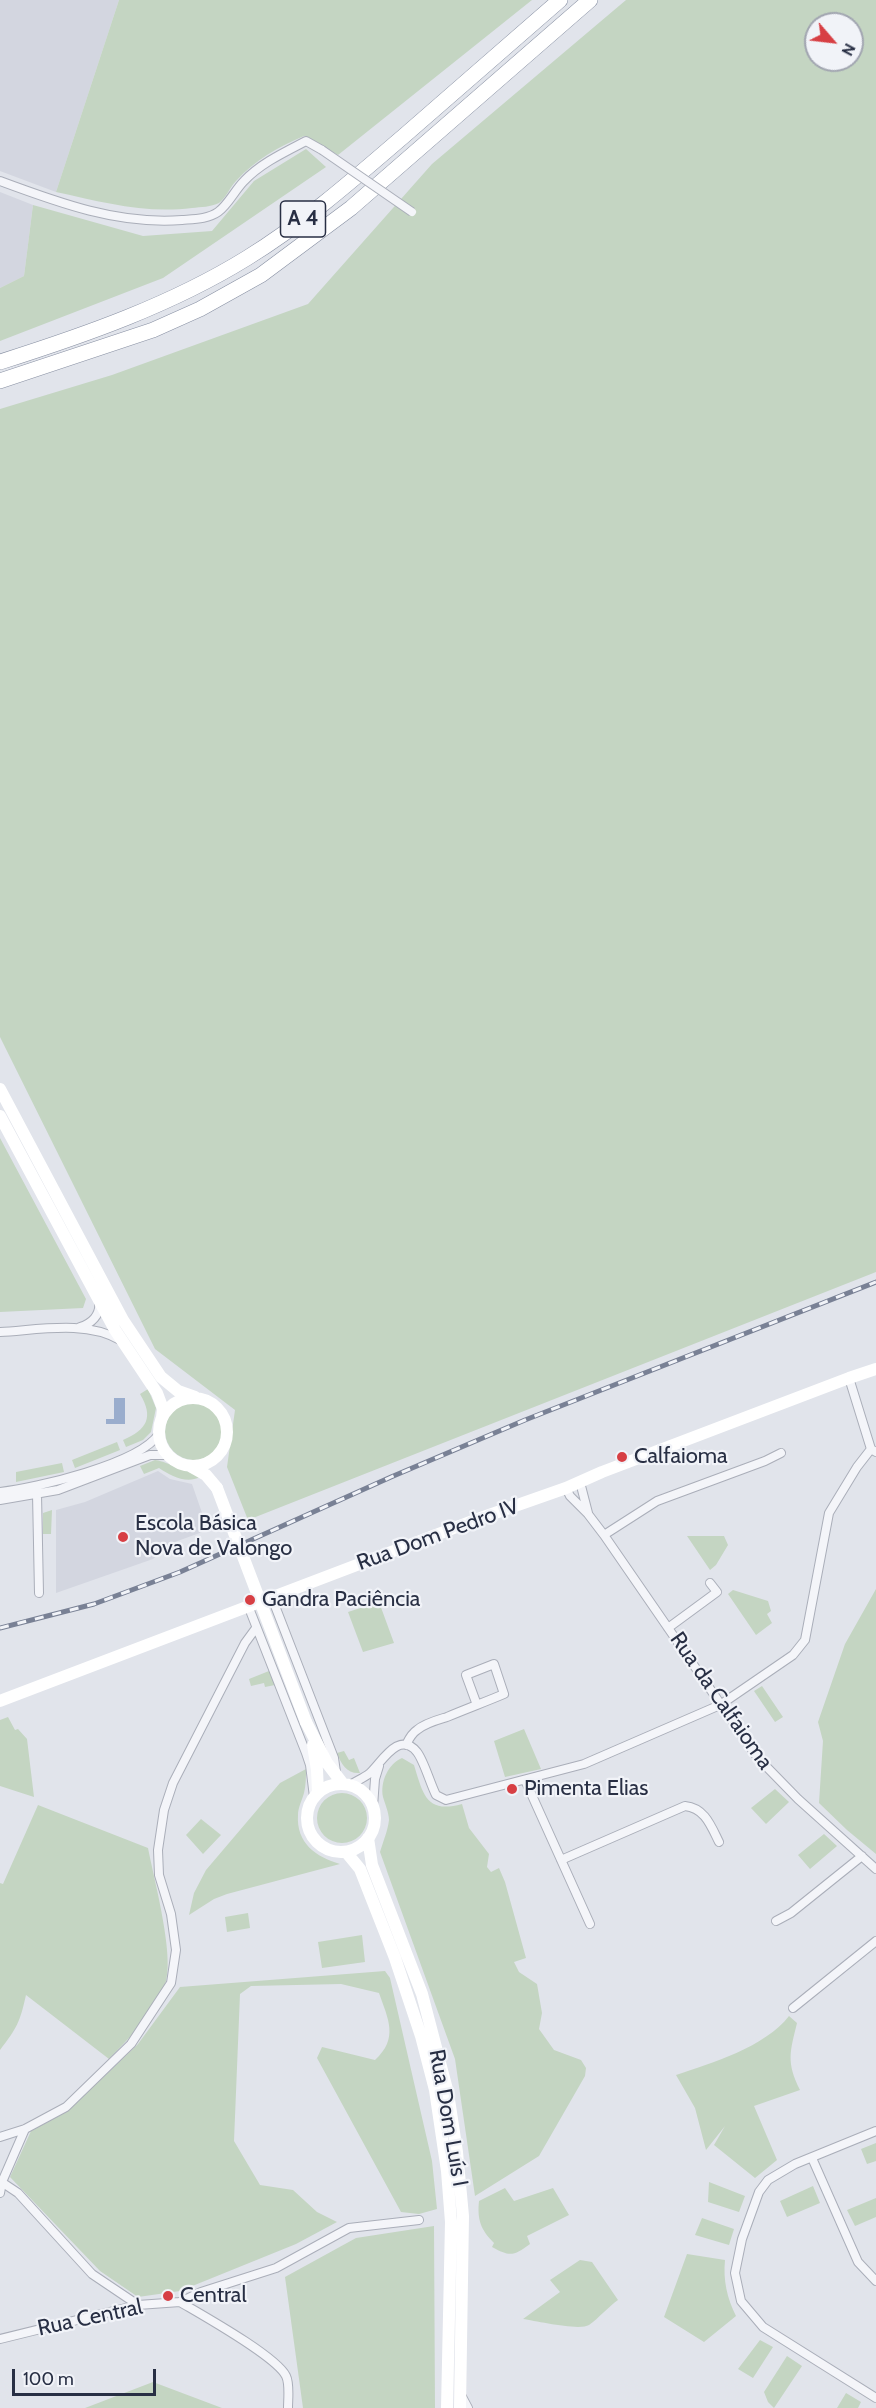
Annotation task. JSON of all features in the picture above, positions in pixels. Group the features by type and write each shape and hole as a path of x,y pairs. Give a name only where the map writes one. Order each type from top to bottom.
{"highway":[{"name":"A 4","path":"0,362 63,342 194,289 248,258 352,180 560,0"},
{"name":"A 4","path":"0,381 153,330 200,309 261,275 312,239 360,200 590,0"}],"main road":[{"path":"0,1089 120,1313 161,1377 178,1391 206,1399 216,1405 223,1414 228,1437 224,1448 208,1463 190,1466"},
{"path":"0,1116 99,1300 101,1314 157,1393 163,1408 159,1434 161,1444 168,1455 206,1475 217,1488 311,1735 317,1770 316,1795 307,1815 311,1835 326,1848 346,1852 358,1847 368,1838"},
{"name":"Rua Dom Pedro IV","path":"0,1701 475,1520 566,1488 849,1378 876,1370"},
{"path":"162,1418 173,1404 183,1398 195,1397"},
{"path":"217,1488 219,1454"},
{"path":"311,1735 343,1781 361,1790 373,1807"},
{"path":"316,1795 330,1785 343,1781"},
{"name":"Rua Dom Luís I","path":"373,1807 374,1826 368,1838 372,1865 422,1994 448,2093 457,2152 463,2216 460,2408"},
{"name":"Rua Dom Luís I","path":"346,1852 360,1869 395,1958 421,2036 435,2090 447,2170 451,2222 447,2408"}],"street":[{"path":"0,181 59,203 99,213 152,223 200,219 218,213 245,179 275,158 306,141 412,212"},
{"path":"77,1329 101,1314 120,1313"},
{"path":"0,1332 77,1329 104,1332 121,1340"},
{"path":"272,1598 343,1781 367,1775 389,1751 399,1745 406,1745 416,1751 436,1795 446,1800 584,1764 720,1705 793,1655 805,1640 829,1513 852,1475 874,1451 849,1378"},
{"path":"0,1491 45,1485 83,1474 149,1445 159,1434"},
{"path":"604,1535 657,1501 781,1453"},
{"path":"0,1500 37,1494 79,1483 150,1455 168,1455"},
{"name":"Rua da Calfaioma","path":"580,1482 588,1514"},
{"name":"Rua da Calfaioma","path":"566,1488 570,1496 604,1535 720,1705 770,1772 876,1869"},
{"path":"37,1494 39,1593"},
{"path":"668,1628 717,1592 710,1582"},
{"path":"249,1608 306,1753 316,1795"},
{"path":"0,2137 25,2129 66,2107 124,2051 171,1983 176,1950 171,1914 159,1875 158,1850 164,1810 173,1783 245,1643 256,1628"},
{"path":"406,1745 411,1734 420,1727 477,1705 504,1694 494,1664 466,1675 477,1705"},
{"path":"373,1807 375,1779 380,1763"},
{"path":"525,1780 590,1924"},
{"path":"561,1860 685,1806 695,1807 706,1816 719,1842"},
{"path":"776,1921 791,1913 862,1856"},
{"path":"793,2008 876,1941"},
{"path":"0,2193 1,2182 25,2129"},
{"path":"876,2131 780,2172 768,2180 759,2192 742,2239 735,2272 741,2301 762,2327 876,2398"},
{"path":"812,2158 858,2262 876,2281"},
{"path":"1,2182 18,2193 92,2274 138,2305"},
{"name":"Rua Central","path":"0,2339 138,2305 180,2302 201,2292 276,2268 348,2228 419,2220"},
{"path":"180,2302 275,2363 288,2379 288,2408"},
{"path":"460,2393 468,2408"}],"shaded area":[{"path":"0,0 119,0 56,192 0,171"},
{"path":"0,192 33,205 24,276 0,288"},
{"name":"Escola Básica Nova de Valongo","path":"158,1471 170,1479 192,1484 208,1530 172,1543 153,1559 56,1593 56,1510 85,1502"}],"green space":[{"path":"119,0 532,0 338,155 304,136 259,160 236,181 219,203 206,207 157,209 124,206 56,192"},
{"path":"626,0 876,0 876,1272 248,1520 227,1467 235,1410 155,1349 0,1037 0,409 112,375 308,304 432,164"},
{"path":"306,149 326,167 163,278 0,341 0,288 24,276 33,205 143,236 212,231 254,181"},
{"path":"0,1138 86,1299 83,1308 0,1312"},
{"path":"148,1389 156,1408 151,1432 143,1440 126,1447 123,1440 138,1432 146,1422 147,1409 140,1394"},
{"path":"194,1402 205,1404 218,1415 223,1431 221,1442 210,1455 194,1460 183,1458 170,1447 165,1431 167,1420 178,1407"},
{"path":"117,1442 120,1450 75,1468 72,1460"},
{"path":"155,1460 200,1477 184,1479 159,1468 144,1474 140,1466"},
{"path":"62,1463 64,1472 16,1482 16,1472"},
{"path":"52,1510 51,1534 43,1534 43,1513"},
{"path":"687,1536 724,1536 728,1545 716,1565 710,1570"},
{"path":"876,1589 876,1854 819,1803 823,1741 818,1722 845,1644"},
{"path":"733,1590 768,1601 771,1611 767,1614 772,1623 756,1635 728,1594"},
{"path":"379,1602 394,1643 363,1652 348,1612"},
{"path":"269,1671 275,1685 265,1687 264,1683 251,1686 249,1679"},
{"path":"762,1686 783,1717 775,1722 754,1691"},
{"path":"8,1717 15,1730 18,1729 27,1739 34,1797 0,1786 0,1720"},
{"path":"524,1729 541,1769 505,1777 494,1741"},
{"path":"344,1751 349,1760 354,1758 360,1773 351,1772 343,1764 337,1753"},
{"path":"402,1758 414,1765 420,1785 433,1804 450,1806 462,1804 469,1828 489,1854 487,1867 491,1872 499,1868 505,1882 526,1958 514,1962 519,1972 537,1984 542,2013 539,2029 554,2050 581,2060 586,2068 585,2076 539,2156 475,2196 455,2059 380,1852 389,1820 382,1791 384,1780 389,1769"},
{"path":"306,1769 305,1790 298,1812 300,1833 304,1841 316,1853 340,1864 227,1894 214,1899 189,1915 194,1893 206,1870 280,1783"},
{"path":"775,1789 789,1802 766,1824 751,1808"},
{"path":"342,1793 360,1800 367,1818 360,1836 342,1843 324,1836 317,1818 324,1800"},
{"path":"38,1805 148,1848 165,1935 168,1969 166,1981 150,2013 109,2059 26,1995 17,2024 0,2050 0,1883 3,1884"},
{"path":"201,1819 221,1835 203,1854 186,1835"},
{"path":"824,1834 837,1846 810,1869 798,1855"},
{"path":"248,1913 250,1928 227,1932 225,1917"},
{"path":"362,1935 365,1962 322,1968 318,1942"},
{"path":"385,1971 390,1978 432,2161 437,2209 419,2214 401,2212 317,2058 322,2047 375,2060 387,2044 388,2020 379,1993 341,1984 251,1986 240,1994 234,2141 260,2185 293,2190 317,2212 337,2222 296,2244 180,2291 138,2297 100,2271 10,2177 31,2131 68,2111 138,2044 180,1987"},
{"path":"789,2016 797,2023 791,2064 800,2090 754,2106 777,2160 755,2178 714,2145 725,2126 706,2150 695,2108 676,2075 737,2053 766,2037"},
{"path":"876,2143 876,2161 867,2164 861,2149"},
{"path":"709,2182 745,2196 739,2212 708,2202"},
{"path":"813,2186 820,2203 787,2217 780,2201"},
{"path":"505,2188 514,2201 553,2188 569,2215 527,2236 530,2244 520,2251 512,2254 503,2252 492,2247 494,2243 481,2224 479,2201"},
{"path":"876,2198 876,2217 855,2226 847,2210"},
{"path":"702,2218 734,2229 729,2245 695,2235"},
{"path":"434,2226 435,2408 303,2408 285,2277 356,2238"},
{"path":"687,2254 725,2260 726,2289 736,2316 704,2342 664,2317"},
{"path":"580,2260 592,2262 618,2300 584,2327 523,2319 560,2292 550,2280"},
{"path":"760,2340 773,2347 753,2378 738,2369"},
{"path":"787,2356 802,2366 774,2408 768,2402 764,2392"},
{"path":"153,2382 222,2408 85,2408"},
{"path":"846,2393 861,2402 858,2408 837,2408"}],"water":[{"path":"114,1398 125,1398 125,1424 106,1424 106,1419 114,1419"}],"railway":[{"path":"0,1628 94,1604 180,1572 391,1477 525,1420 876,1282"}],"place":[{"name":"Calfaioma","path":"622,1457"},
{"name":"Escola Básica Nova de Valongo","path":"123,1537"},
{"name":"Gandra Paciência","path":"250,1600"},
{"name":"Pimenta Elias","path":"512,1789"},
{"name":"Central","path":"168,2296"}]}
